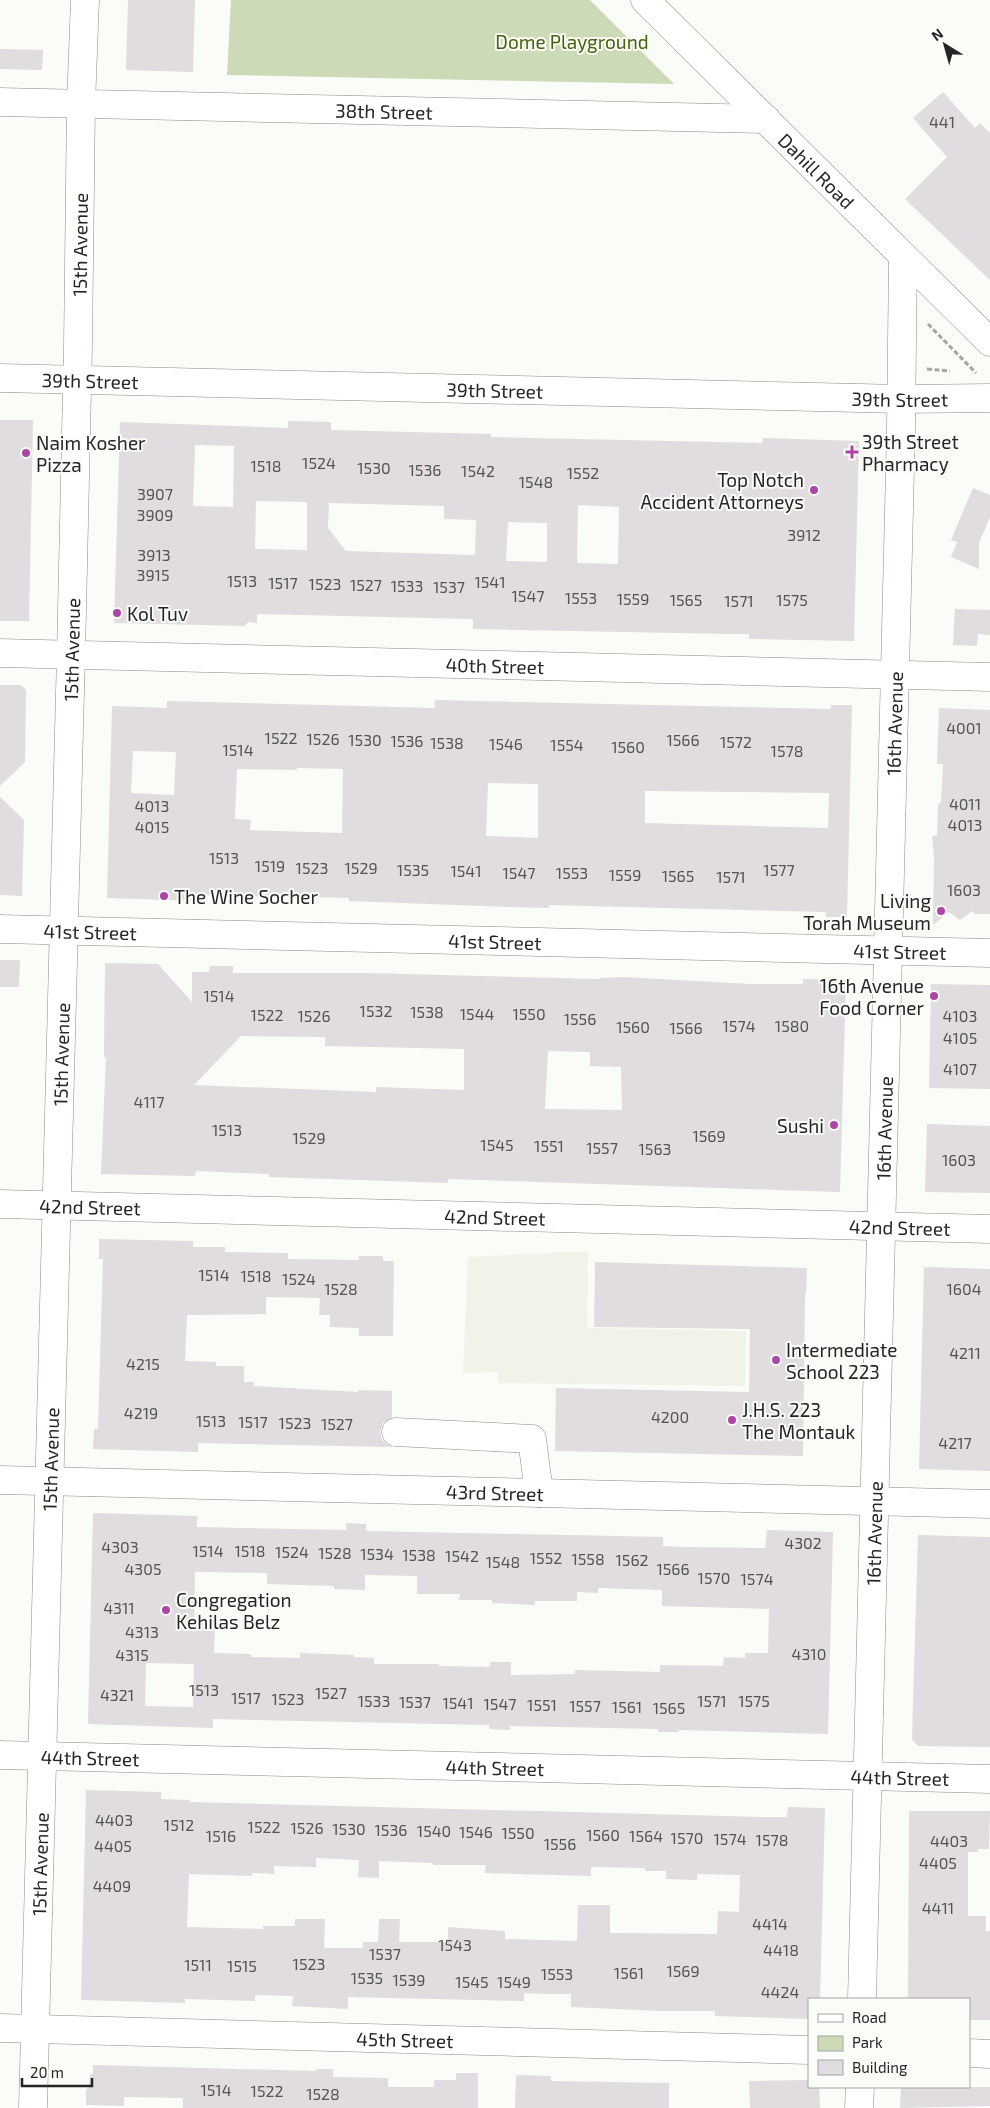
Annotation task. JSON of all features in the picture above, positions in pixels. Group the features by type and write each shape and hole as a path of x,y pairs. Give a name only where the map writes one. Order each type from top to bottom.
{"street":[{"name":"15th Avenue","path":"33,2108 71,655 81,104 85,0"},
{"name":"Dahill Road","path":"655,3 766,118 990,342"},
{"name":"38th Street","path":"0,102 766,118"},
{"name":"16th Avenue","path":"862,1998 902,399 903,256"},
{"name":"39th Street","path":"0,378 902,399 985,388"},
{"name":"40th Street","path":"0,653 990,678"},
{"name":"41st Street","path":"0,929 990,953"},
{"name":"42nd Street","path":"0,1204 990,1229"},
{"path":"396,1432 532,1439 539,1493"},
{"name":"43rd Street","path":"0,1480 990,1504"},
{"name":"44th Street","path":"0,1755 990,1779"},
{"name":"45th Street","path":"0,2028 808,2050"},
{"path":"970,2053 990,2054"},
{"path":"860,2088 860,2108"}],"path":[{"path":"923,321 985,388"}],"shaded area":[{"path":"588,1251 587,1328 746,1331 745,1386 498,1383 498,1372 463,1373 468,1257"}],"green space":[{"name":"Dome Playground","path":"231,0 590,0 674,84 227,75"}],"building":[{"path":"128,0 195,0 193,72 126,70"},
{"path":"0,49 43,50 42,70 0,69"},
{"path":"943,92 975,128 980,123 990,133 990,280 905,199 947,157 913,118"},
{"path":"0,420 33,420 29,621 0,621"},
{"path":"288,421 331,422 331,430 491,434 491,437 762,443 763,438 859,441 854,641 749,639 749,634 473,629 473,619 257,614 257,623 248,622 245,626 114,623 120,422 288,428","holes":["195,445 234,446 233,507 193,506","256,501 307,502 307,550 255,549","329,503 444,506 444,519 476,520 475,555 346,551 328,528","578,505 619,507 618,564 577,563","508,522 547,523 547,562 506,561"]},
{"path":"973,488 990,495 990,517 979,543 979,569 951,557 957,542 951,540"},
{"path":"955,609 990,610 990,635 978,634 977,646 953,645"},
{"path":"0,685 21,685 26,690 25,762 0,786"},
{"path":"435,700 831,709 831,705 852,705 847,917 826,917 826,912 549,905 549,908 509,907 349,901 349,898 198,895 198,901 107,898 112,706 167,708 167,701 435,708","holes":["133,751 176,752 174,795 131,793","297,768 343,769 342,833 250,830 251,820 235,819 237,769 297,770","488,783 538,784 538,838 486,836","645,791 829,793 828,828 645,823"]},
{"path":"939,708 990,710 990,914 975,914 972,911 960,920 949,912 933,925 934,856 932,836 937,835 938,805 941,802 943,764 937,764"},
{"path":"0,797 24,820 22,896 0,895"},
{"path":"0,960 20,960 19,987 0,987"},
{"path":"105,963 158,964 192,1002 192,972 209,972 210,966 233,966 233,973 366,973 600,979 624,977 750,984 803,984 803,979 846,980 840,1192 448,1179 448,1183 269,1177 269,1174 196,1171 195,1176 101,1174 106,1057 104,1057","holes":["241,1036 325,1037 325,1046 464,1049 464,1090 376,1087 376,1092 194,1085","548,1051 590,1052 590,1066 621,1067 622,1110 545,1109"]},
{"path":"931,984 990,985 990,1089 929,1088"},
{"path":"927,1124 990,1126 990,1193 925,1192"},
{"path":"99,1239 193,1241 193,1247 225,1247 225,1252 288,1253 288,1259 359,1260 359,1256 383,1256 383,1261 394,1261 393,1336 359,1336 359,1328 330,1327 330,1315 319,1315 320,1298 266,1297 266,1314 187,1315 185,1361 216,1362 216,1366 244,1366 244,1382 254,1382 254,1386 358,1392 358,1390 392,1391 392,1417 383,1423 380,1432 382,1440 391,1447 198,1443 198,1452 93,1449 94,1429 98,1429 103,1259 99,1259"},
{"name":"Intermediate School 223","path":"595,1262 807,1268 803,1456 555,1451 556,1388 749,1392 750,1329 594,1327"},
{"path":"924,1267 990,1269 990,1471 919,1469"},
{"path":"93,1513 197,1516 197,1527 346,1530 346,1523 366,1524 366,1531 663,1537 663,1546 683,1547 765,1548 767,1530 833,1532 828,1734 679,1730 679,1732 658,1732 658,1729 510,1726 510,1730 489,1729 489,1725 213,1719 213,1728 88,1724","holes":["195,1572 267,1573 267,1584 334,1586 334,1589 365,1590 365,1575 417,1576 417,1594 460,1594 459,1600 492,1600 492,1603 535,1605 535,1601 577,1601 577,1592 598,1593 598,1588 662,1590 662,1606 769,1609 768,1653 745,1653 745,1658 724,1657 723,1666 660,1665 660,1672 575,1670 575,1674 511,1675 511,1662 490,1662 490,1667 439,1666 439,1664 374,1664 374,1658 354,1657 354,1655 300,1653 300,1658 251,1657 251,1654 214,1653 215,1623 194,1622","146,1663 194,1664 193,1707 145,1706"]},
{"path":"918,1535 990,1537 990,1747 918,1746 912,1739"},
{"path":"86,1790 161,1792 161,1799 190,1800 190,1802 762,1817 787,1817 788,1807 825,1808 820,1998 808,1998 808,2019 715,2016 715,2011 571,2007 571,1994 524,1993 524,2001 348,1997 348,2009 292,2006 293,1996 255,1995 255,2001 185,1999 185,2003 81,2000","holes":["316,1858 359,1860 358,1877 379,1878 379,1861 433,1863 433,1865 486,1865 485,1873 591,1876 591,1867 645,1868 645,1871 666,1871 666,1879 697,1880 697,1874 740,1875 739,1912 718,1911 717,1934 610,1933 610,1905 578,1905 577,1941 505,1939 505,1931 448,1927 448,1942 399,1942 400,1919 379,1919 378,1942 363,1942 363,1948 324,1948 325,1919 295,1919 295,1926 263,1926 263,1929 187,1927 189,1874 252,1876 252,1873 274,1874 274,1866 316,1867"]},
{"path":"909,1811 990,1811 989,1849 978,1849 978,1852 968,1852 968,1916 986,1916 986,1931 990,1931 990,2020 970,2020 970,1998 908,1998"},
{"path":"93,2065 316,2071 316,2069 333,2069 333,2077 388,2078 388,2087 434,2087 434,2080 456,2080 456,2073 478,2073 478,2108 183,2108 183,2098 124,2097 124,2106 86,2105 86,2090 89,2087 90,2074 93,2074"},
{"path":"516,2075 551,2076 551,2081 669,2083 669,2108 515,2108"},
{"path":"808,2080 808,2088 819,2088 820,2108 750,2108 749,2081"},
{"path":"990,2087 990,2106 900,2108 901,2088"}],"place":[{"name":"39th Street Pharmacy","path":"852,452"},
{"name":"Naim Kosher Pizza","path":"26,453"},
{"name":"Top Notch Accident Attorneys","path":"814,490"},
{"name":"Kol Tuv","path":"117,613"},
{"name":"The Wine Socher","path":"164,896"},
{"name":"Living Torah Museum","path":"941,911"},
{"name":"16th Avenue Food Corner","path":"934,996"},
{"name":"Sushi","path":"834,1125"},
{"name":"Intermediate School 223","path":"776,1360"},
{"name":"J.H.S. 223 The Montauk","path":"732,1420"},
{"name":"Congregation Kehilas Belz","path":"166,1610"}]}
